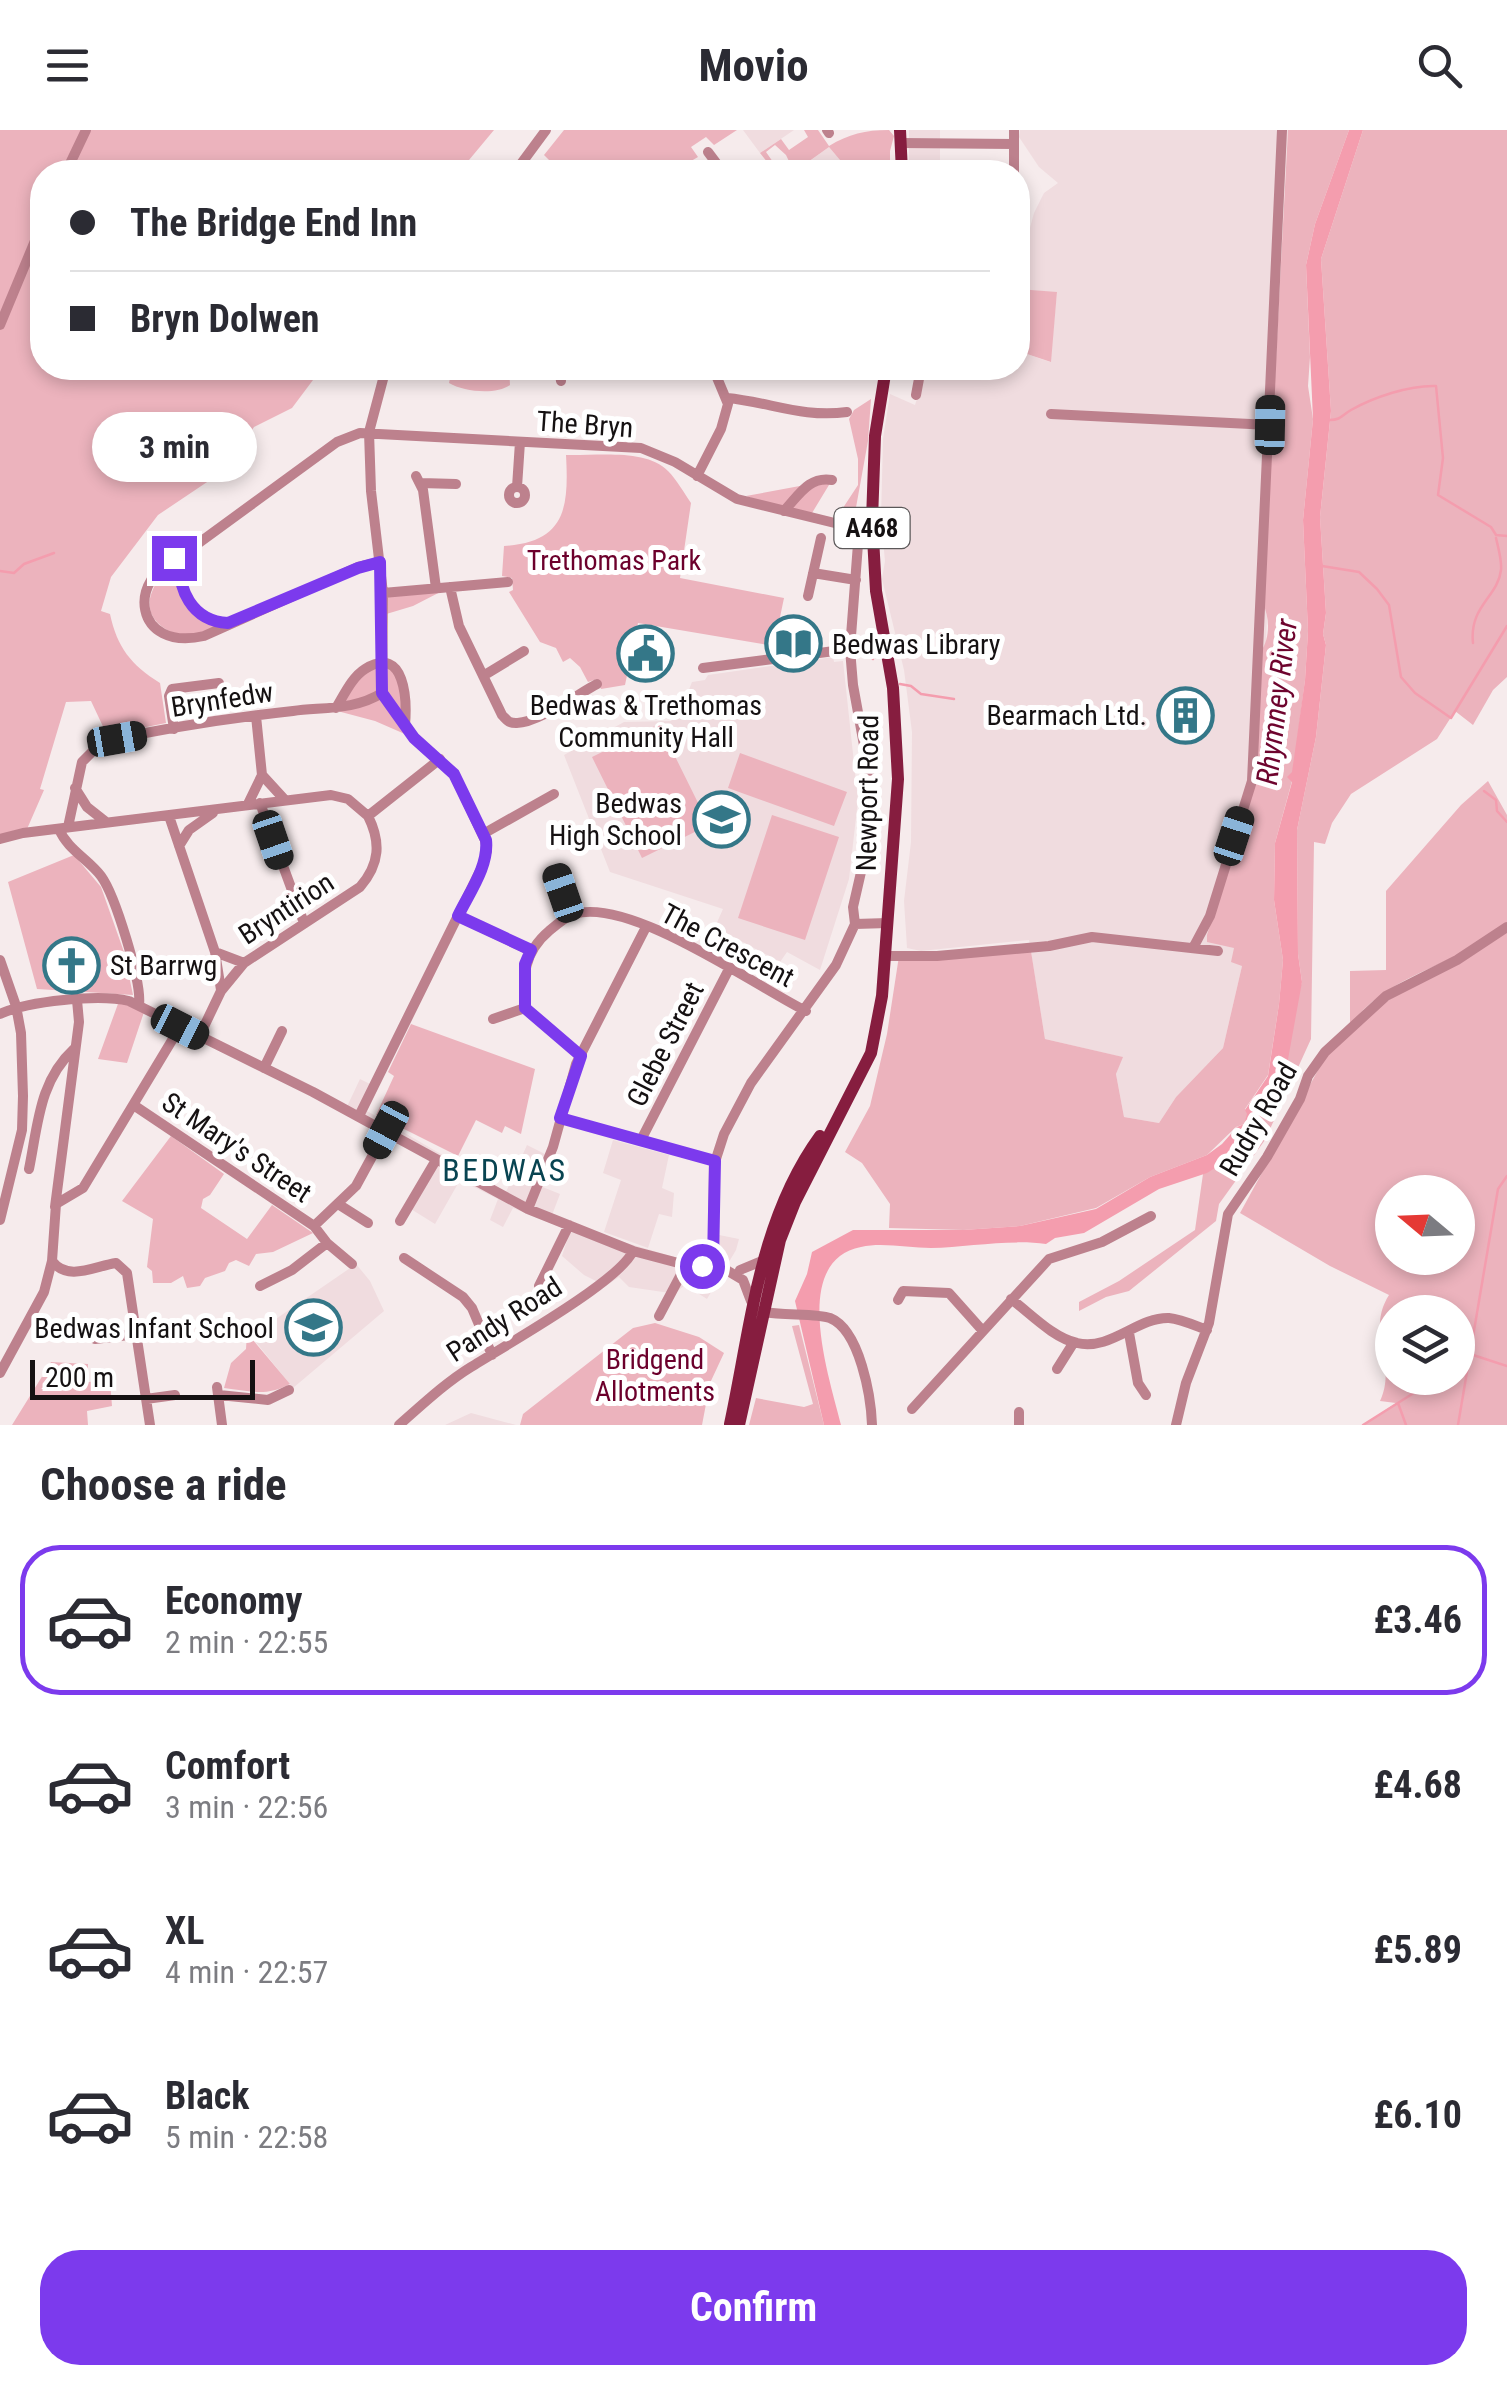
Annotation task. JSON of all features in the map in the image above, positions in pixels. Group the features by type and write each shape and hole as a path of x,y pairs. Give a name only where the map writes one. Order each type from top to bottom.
{"main road":[{"name":"Newport Road","path":"730,1425 765,1275 787,1219 874,1044 886,956 898,780 893,688 876,591 872,520 875,436 884,380"},
{"name":"Newport Road","path":"738,1425 757,1313"}],"street":[{"path":"72,160 86,130"},
{"path":"524,160 546,130"},
{"path":"1014,130 1014,160"},
{"path":"1193,948 1210,916 1252,782 1282,130"},
{"path":"900,136 1014,144"},
{"path":"708,152 714,160"},
{"path":"0,325 30,253"},
{"path":"358,1116 487,850 454,774 405,726 382,693 383,593 370,492 369,432 383,380"},
{"path":"697,476 721,429 727,398 719,380"},
{"path":"916,395 919,380"},
{"path":"727,398 800,414 848,412"},
{"path":"1051,414 1270,425"},
{"path":"369,432 336,442 163,566 145,596 144,612 158,633 184,640 204,636 380,562"},
{"name":"The Bryn","path":"369,432 641,448 659,454 737,499 842,524"},
{"path":"517,487 520,442"},
{"path":"784,511 809,484 820,478 832,480"},
{"path":"436,588 418,480 456,484"},
{"name":"Newport Road","path":"713,1262 715,1161 724,1134 751,1083 806,1011 840,957 855,924 854,902 866,846 872,789 850,649 857,536 854,528 842,524"},
{"path":"808,596 821,538"},
{"path":"181,556 181,580 191,606 210,620 228,623"},
{"path":"814,573 856,580"},
{"path":"383,593 508,582"},
{"path":"450,587 459,626 502,715 518,723 597,684"},
{"path":"703,668 850,649"},
{"path":"483,676 524,652"},
{"path":"336,708 362,671 380,665 396,670 405,684 405,726"},
{"path":"174,730 168,696 172,689 216,685"},
{"name":"Brynfedw","path":"63,828 82,762 102,742 256,716 336,708 369,702 382,693"},
{"path":"256,716 262,775 254,804 304,923"},
{"path":"3,838 331,794 348,800 368,816 440,759"},
{"path":"262,775 284,799"},
{"path":"75,788 88,808 107,823"},
{"path":"483,834 554,794"},
{"path":"179,847 189,830 220,809"},
{"path":"168,816 214,952 221,992"},
{"name":"Bryntirion","path":"199,1036 221,992 244,963 360,887 369,877 379,847 368,816"},
{"path":"63,828 64,838 102,878 139,982 139,1005"},
{"path":"556,872 571,914 531,950 525,964 525,1008 581,1056"},
{"name":"The Crescent","path":"571,914 598,912 646,926 806,1011"},
{"path":"458,916 531,950"},
{"path":"855,924 888,923"},
{"path":"528,1209 581,1056 646,926"},
{"name":"Rudry Road","path":"1176,1425 1182,1394 1207,1330 1228,1214 1267,1157 1300,1099 1308,1076 1325,1052 1386,996 1457,960 1507,927"},
{"path":"886,956 937,956 1049,946 1092,937 1218,951"},
{"path":"214,952 244,963"},
{"path":"0,960 22,1006 22,1130 0,1220"},
{"name":"Glebe Street","path":"641,1140 729,968"},
{"path":"0,1014 22,1006 78,1000 114,998 139,1005 386,1130 528,1209 633,1251 686,1264 702,1266 713,1262 737,1273 765,1275"},
{"path":"0,1373 35,1314 52,1261 78,1000"},
{"path":"493,1019 525,1008"},
{"path":"55,1206 83,1188 180,1027"},
{"path":"264,1068 282,1030"},
{"path":"29,1169 44,1090 54,1071 74,1050"},
{"name":"St Mary's Street","path":"134,1106 314,1226 352,1264"},
{"path":"560,1118 715,1161"},
{"name":"St Mary's Street","path":"314,1226 356,1186 386,1130"},
{"path":"400,1221 436,1160"},
{"path":"338,1204 368,1223"},
{"path":"912,1409 1049,1259 1102,1242 1150,1216"},
{"path":"540,1286 569,1226"},
{"path":"547,1241 560,1248"},
{"path":"260,1286 292,1270 327,1243"},
{"name":"Pandy Road","path":"398,1425 448,1383 598,1284 630,1258 633,1251"},
{"path":"52,1261 56,1268 70,1271 120,1264 127,1273 150,1425"},
{"path":"659,1316 686,1264"},
{"path":"408,1265 463,1297 472,1308 492,1355"},
{"path":"737,1273 750,1291 757,1313 817,1316 833,1319 842,1327 866,1374 872,1425"},
{"path":"899,1291 949,1294 982,1330"},
{"path":"1011,1299 1074,1342 1102,1342 1169,1318 1207,1330"},
{"path":"1129,1333 1138,1384 1146,1395"},
{"path":"94,1339 137,1334"},
{"path":"1058,1362 1074,1342"},
{"path":"222,1425 218,1391 270,1406 288,1390"},
{"path":"146,1399 175,1395"},
{"path":"1019,1412 1020,1425"}],"shaded area":[{"path":"743,130 794,130 760,153"},
{"path":"909,130 940,130 940,160 909,160"},
{"path":"1020,130 1288,130 1278,289 1266,644 1261,651 1234,948 1242,966 1223,1048 1176,1097 1159,1123 1124,1117 1116,1074 1122,1057 1045,1039 1029,940 921,951 907,948 904,901 911,842 912,732 904,670 882,579 883,439 890,394 915,405 923,380 1030,380 1030,355 1050,362 1057,293 1030,290 1030,228 1044,193 1058,183 1039,167 1019,137"},
{"path":"1349,130 1363,130 1321,259 1331,411 1320,517 1326,645 1316,737 1297,830 1298,954 1302,982 1283,1087 1231,1158 1207,1173 1159,1189 1084,1233 1055,1238 1046,1244 869,1246 839,1257 826,1274 820,1297 820,1324 841,1425 824,1425 795,1301 812,1252 853,1230 1020,1226 1096,1209 1150,1177 1207,1155 1222,1144 1244,1124 1245,1110 1268,1076 1283,960 1274,900 1275,843 1292,782 1287,777 1292,772 1308,631 1303,520 1313,419 1306,265 1315,224"},
{"path":"829,147 840,160 811,160"},
{"name":"Bedwas High School","path":"833,657 834,662 843,661 858,800 849,879 820,970 787,952 780,962 715,927 723,909 610,872 564,755 624,722 671,721 692,682 705,680 708,675"},
{"path":"360,1079 378,1088 367,1111 506,1192 527,1145 547,1155 535,1184 560,1194 552,1215 603,1236 688,1261 692,1246 713,1247 714,1234 739,1239 736,1250 707,1299 685,1285 675,1293 663,1292 629,1287 619,1277 606,1286 584,1275 562,1256 570,1231 513,1208 503,1227 490,1220 498,1199 460,1180 435,1224 406,1206 432,1161 344,1113"},
{"path":"613,1140 669,1155 662,1188 674,1193 672,1217 659,1214 648,1248 604,1232 621,1180 603,1173"},
{"name":"Bedwas Infant School","path":"356,1264 370,1281 384,1311 293,1388 251,1336"},
{"path":"471,1413 516,1425 445,1425"}],"green space":[{"path":"0,130 494,130 469,160 30,160 30,380 313,380 292,408 254,427 225,470 158,515 111,577 101,611 110,614 127,654 160,683 166,723 107,735 91,701 66,702 40,789 44,790 27,829 0,835"},
{"path":"564,130 737,130 714,145 706,137 691,147 698,157 693,160 549,160 544,155"},
{"path":"804,130 818,130 829,146 872,131 889,130 894,136 890,160 840,160 829,147 811,160 788,160 775,145 766,152 772,160 766,160 760,153 781,139 789,150 808,137"},
{"path":"1288,130 1349,130 1315,224 1306,265 1308,386 1313,419 1303,520 1308,631 1292,781 1275,843 1274,900 1283,960 1268,1075 1245,1109 1248,1114 1244,1124 1207,1155 1150,1177 1096,1208 1020,1226 963,1230 889,1228 890,1204 862,1163 845,1152 870,1106 887,1034 899,956 1030,945 1045,1039 1123,1057 1116,1074 1124,1117 1159,1123 1176,1097 1223,1048 1242,966 1231,962 1234,948 1207,942 1207,935 1253,786 1261,651 1268,628 1263,604"},
{"path":"1363,130 1507,130 1507,677 1493,690 1473,725 1455,711 1437,739 1351,794 1332,823 1325,844 1314,842 1311,1039 1265,1140 1219,1204 1216,1221 1129,1291 1079,1311 1079,1302 1119,1281 1195,1230 1203,1174 1231,1158 1255,1123 1302,982 1298,954 1297,830 1316,737 1326,645 1320,517 1331,411 1321,259"},
{"path":"1030,290 1057,292 1051,362 1030,355"},
{"path":"510,380 510,385 480,391 449,383"},
{"path":"871,399 855,513 853,521 847,522 839,514 858,485 858,459 849,419 854,410"},
{"name":"Trethomas Park","path":"566,455 634,456 668,471 691,503 680,578 784,598 774,646 638,623 625,685 601,689 597,679 588,682 570,658 563,662 556,648 540,642 509,592 513,590 512,578 502,576 504,546 540,538 559,519 566,491"},
{"path":"832,480 809,518 746,496"},
{"path":"172,561 183,598 216,628 182,637 155,620 151,594"},
{"path":"450,587 413,606 383,615 383,593"},
{"path":"387,665 402,678 405,726 414,738 375,721 326,708 336,708 362,671"},
{"path":"659,724 709,825 642,858 592,757"},
{"path":"740,753 847,792 834,826 728,788"},
{"path":"1488,781 1507,815 1507,922 1468,950 1384,993 1350,1026 1350,971 1386,970 1386,891 1461,805"},
{"path":"772,815 839,837 805,940 738,918"},
{"path":"74,855 101,887 124,952 133,995 37,989 8,882"},
{"path":"1507,931 1507,1425 1363,1425 1396,1403 1380,1401 1382,1395 1475,1395 1475,1295 1389,1295 1330,1266 1240,1213 1323,1061 1383,1004"},
{"path":"119,1001 144,1012 127,1063 98,1059"},
{"path":"411,1024 535,1069 521,1134 505,1126 502,1133 476,1120 458,1156 376,1115 394,1076 388,1072"},
{"path":"171,1136 224,1174 203,1199 201,1208 247,1239 272,1205 313,1233 273,1252 256,1254 249,1266 236,1260 229,1263 225,1271 205,1278 200,1286 187,1288 183,1276 171,1283 153,1283 152,1271 147,1267 153,1219 122,1201"},
{"name":"Bridgend Allotments","path":"655,1323 699,1337 724,1353 710,1383 702,1425 520,1425 523,1414 633,1328"},
{"path":"799,1325 824,1425 749,1425 756,1398 804,1407 813,1404 792,1326"},
{"path":"247,1333 290,1384 265,1392 224,1388 231,1363 246,1349"},
{"path":"51,1362 88,1364 88,1382 110,1380 112,1406 87,1411 88,1425 12,1425"}],"waterway":[{"path":"1330,420 1392,393 1436,386 1443,458 1438,495 1491,527 1496,535 1507,536"},
{"path":"1473,643 1475,620 1501,570 1496,538"},
{"path":"0,571 14,573 24,564 54,553"},
{"path":"1322,566 1359,572 1377,589 1389,605 1401,677 1415,693 1451,718 1507,626"},
{"path":"857,652 867,652 873,659"},
{"path":"900,684 921,694 954,699"},
{"path":"1484,791 1496,800 1497,811 1507,822"},
{"path":"1458,1425 1498,1189 1507,1176"},
{"path":"1475,1356 1507,1366"},
{"path":"1363,1425 1411,1395"},
{"path":"1398,1403 1406,1425"}],"place":[{"name":"Bedwas Library","path":"793,644"},
{"name":"Bedwas & Trethomas Community Hall","path":"646,654"},
{"name":"Bearmach Ltd.","path":"1186,715"},
{"name":"Bedwas High School","path":"721,819"},
{"name":"St Barrwg","path":"71,965"},
{"name":"Bedwas Infant School","path":"313,1328"}],"district":[{"name":"BEDWAS","path":"505,1170"}],"route":[{"path":"174,558 181,556 181,580 191,606 210,620 228,623 380,562 382,693 414,738 454,774 486,840 482,867 458,916 531,950 525,964 525,1008 581,1056 560,1118 715,1161 713,1262 702,1266"}],"water label":[{"name":"Rhymney River","path":"1277,702"}]}
